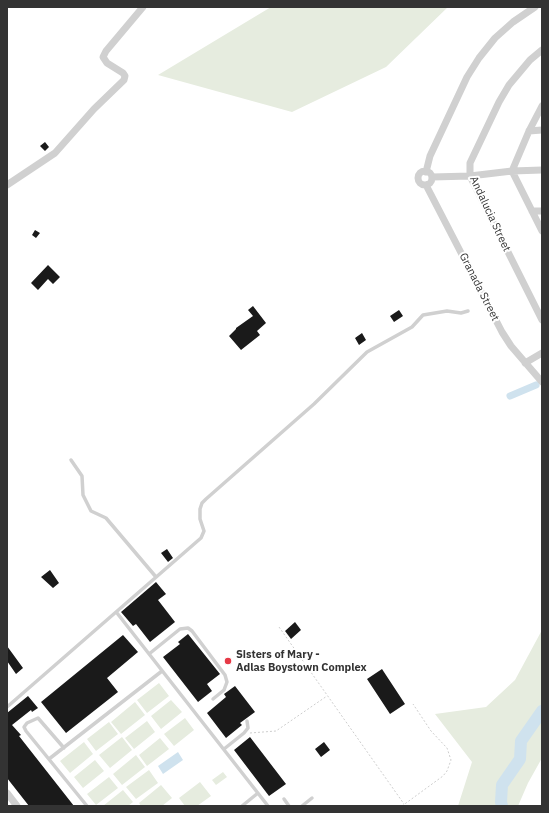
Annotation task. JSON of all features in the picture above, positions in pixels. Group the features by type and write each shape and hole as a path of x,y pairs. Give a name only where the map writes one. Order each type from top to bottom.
{"street":[{"path":"7,185 54,153 94,109 124,80 125,76 123,73 107,63 103,57 106,51 143,7"},
{"path":"535,7 513,22 496,38 479,58 467,77 430,156 429,175 431,181 426,185 420,183 418,179 421,174 429,175 470,176 512,171 542,170"},
{"name":"Andalucia Street","path":"542,50 530,60 509,85 499,102 470,164 470,176 542,320"},
{"path":"542,106 529,130 512,171 542,231"},
{"path":"529,130 542,130"},
{"name":"Granada Street","path":"426,185 502,332 511,346 542,382"},
{"path":"532,211 542,211"},
{"path":"525,362 542,353"},
{"path":"7,793 18,806"}],"lane":[{"path":"7,707 202,538 204,531 199,513 202,503 314,404 366,352 412,327 423,315 447,311 468,311"},
{"path":"71,460 82,476 83,495 91,511 106,518 156,577"},
{"path":"117,613 268,806"},
{"path":"149,654 180,629 188,628 192,631 225,675 227,682 224,690 214,699"},
{"path":"49,759 162,671"},
{"path":"64,748 38,718 27,723 24,727 26,732 87,806"},
{"path":"224,749 244,733 248,728 247,721"},
{"path":"242,806 258,793"},
{"path":"302,806 312,798"},
{"path":"284,799 289,806"}],"path":[{"path":"279,626 403,805 443,776 447,771 451,760 447,748 431,732 413,704"},
{"path":"244,733 276,731 327,696"}],"shaded area":[{"path":"271,7 448,7 386,67 292,112 158,75"},
{"path":"542,630 542,758 528,783 518,806 458,806 472,762 435,714 486,707 515,680"},
{"path":"159,683 169,696 147,713 137,700"},
{"path":"171,700 182,712 161,729 151,716"},
{"path":"135,702 145,715 121,734 111,722"},
{"path":"185,718 194,730 174,746 164,734"},
{"path":"147,721 155,732 134,749 125,738"},
{"path":"109,722 118,734 96,751 87,739"},
{"path":"122,737 132,750 110,768 99,755"},
{"path":"160,738 169,749 147,766 139,755"},
{"path":"84,742 93,754 70,773 60,761"},
{"path":"136,755 145,767 122,785 113,774"},
{"path":"95,760 104,771 83,788 74,777"},
{"path":"149,770 158,783 136,799 126,787"},
{"path":"223,772 227,777 216,785 212,780"},
{"path":"109,777 118,788 96,805 87,794"},
{"path":"200,782 211,796 197,806 185,806 179,798"},
{"path":"161,785 172,798 162,806 141,806 139,803"},
{"path":"123,790 133,802 128,806 103,806"}],"water":[{"path":"178,752 183,760 163,774 158,766"}],"building":[{"path":"45,142 49,147 45,151 40,146"},
{"path":"35,230 40,233 36,238 32,235"},
{"path":"48,265 60,277 53,284 48,279 38,290 31,283"},
{"path":"253,306 266,323 257,331 260,335 241,350 229,336 236,328 253,316 248,310"},
{"path":"399,310 403,316 394,322 390,316"},
{"path":"362,333 366,340 359,345 355,338"},
{"path":"167,549 173,558 168,562 161,553"},
{"path":"50,570 59,583 53,588 41,577"},
{"path":"156,582 166,594 158,600 175,622 150,642 136,624 133,626 121,612"},
{"path":"295,622 301,630 291,639 285,631"},
{"path":"188,634 220,674 207,684 212,691 198,702 163,657 180,644 178,642"},
{"path":"123,635 138,652 107,678 118,692 66,733 41,702"},
{"path":"7,646 23,668 16,674 7,661"},
{"path":"382,669 405,704 390,714 367,679"},
{"path":"235,686 255,712 240,723 242,725 226,738 207,713 226,697 224,694"},
{"path":"28,696 38,708 32,712 31,710 12,725 74,806 29,806 7,778 7,713"},
{"path":"250,737 286,784 269,796 234,750"},
{"path":"324,742 330,750 321,757 315,749"}],"waterway":[{"path":"510,396 536,385"},
{"path":"502,806 502,785 520,759 521,741 542,711"}],"place":[{"name":"Sisters of Mary - Adlas Boystown Complex","path":"228,661"}]}
